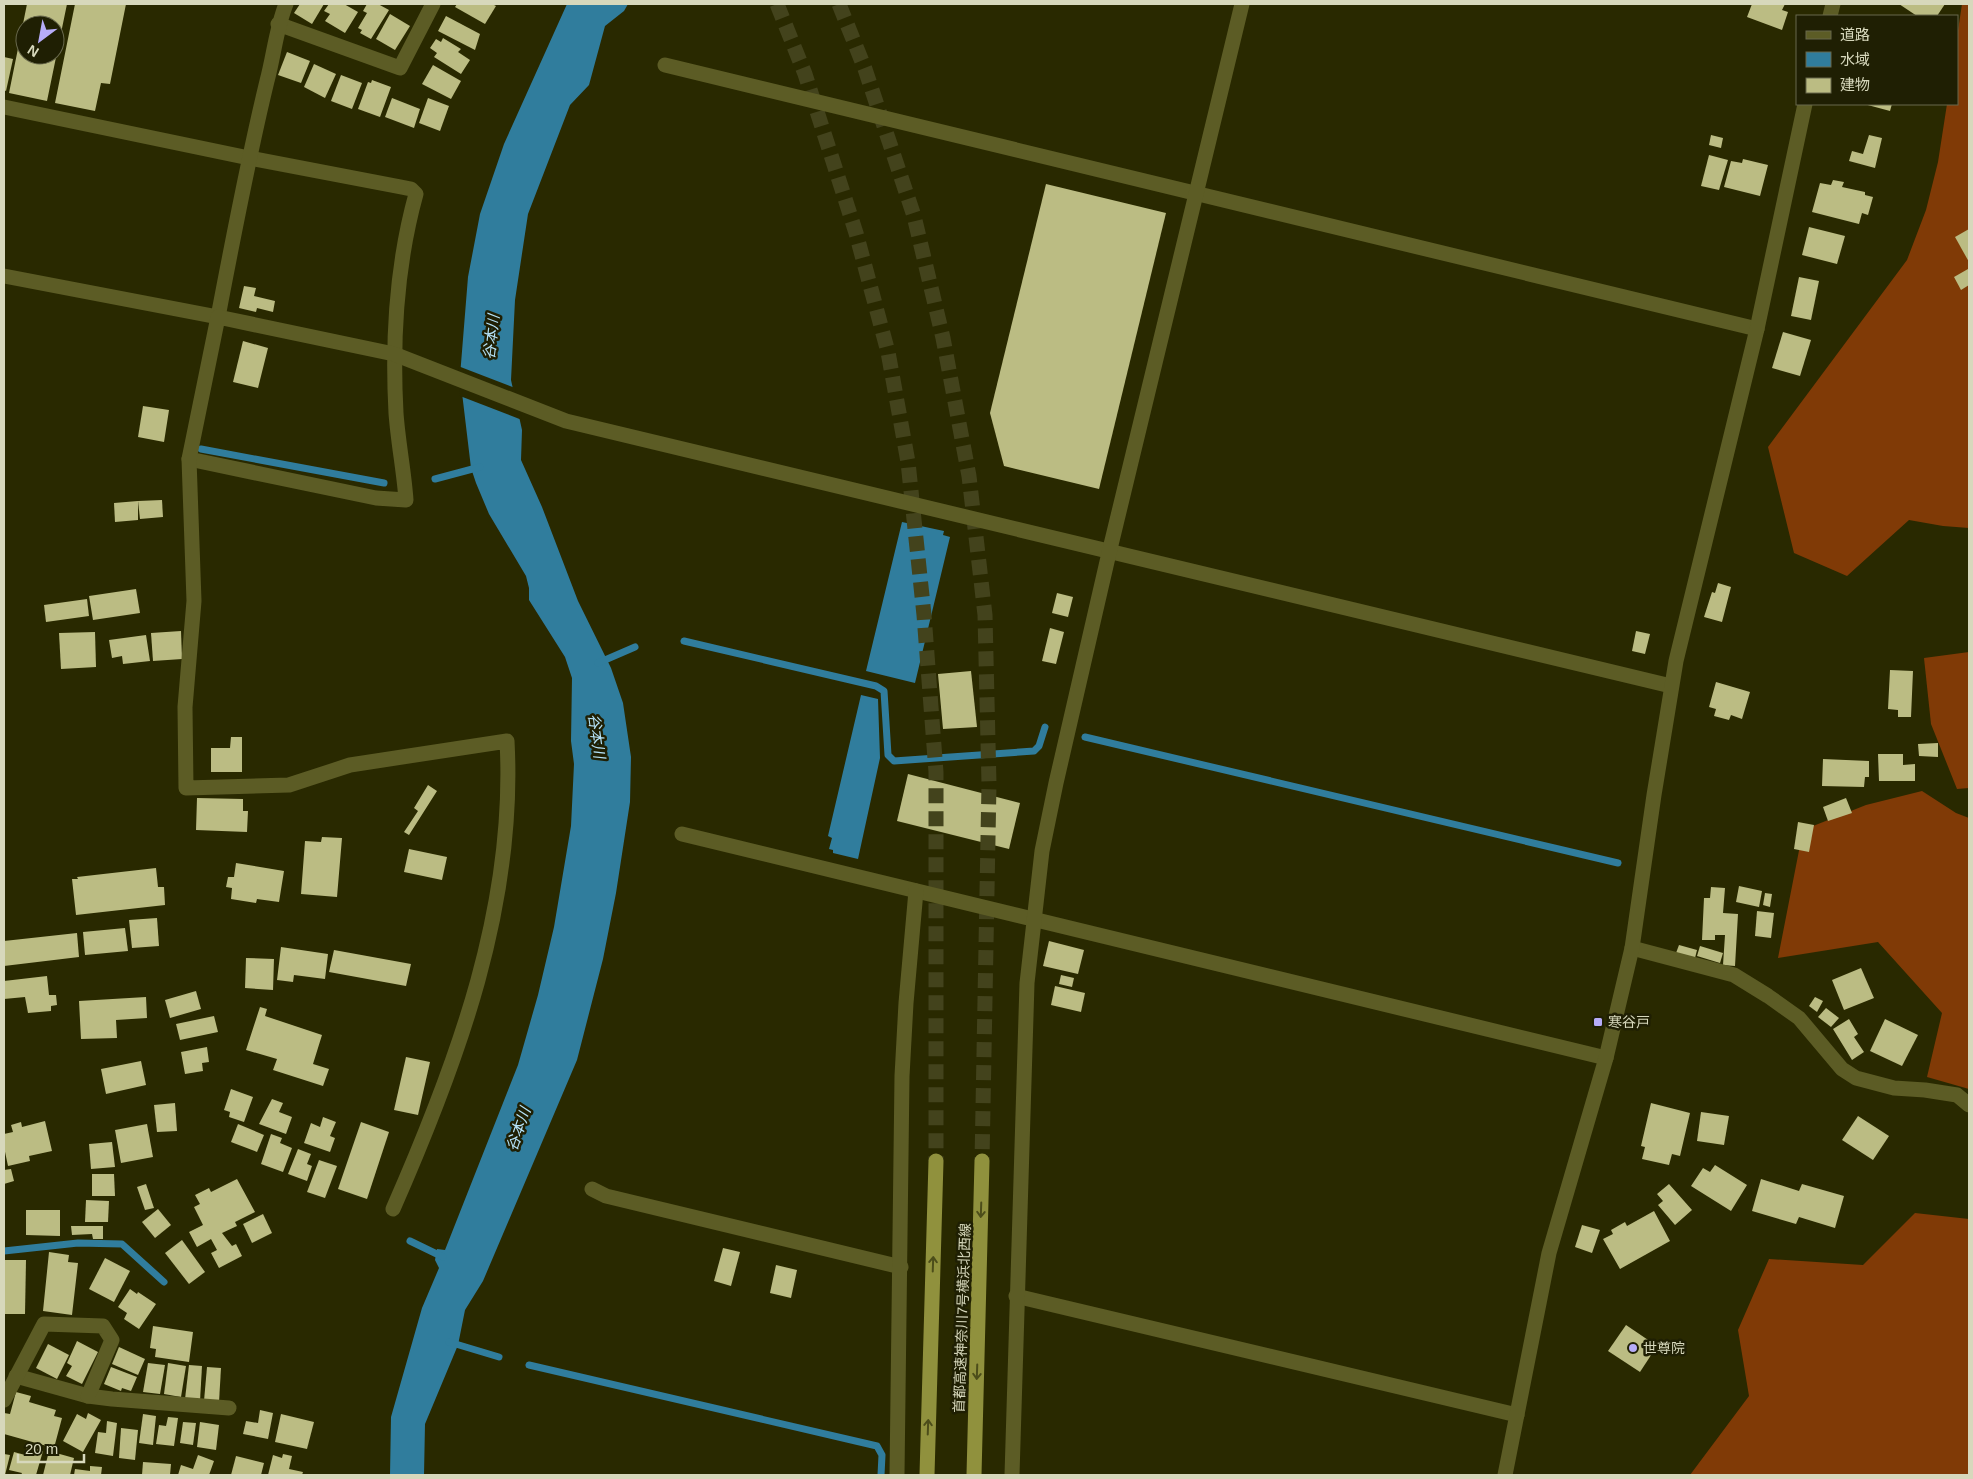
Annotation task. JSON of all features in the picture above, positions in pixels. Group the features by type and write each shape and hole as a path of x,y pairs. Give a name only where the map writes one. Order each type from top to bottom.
{"highway":[{"name":"首都高速神奈川7号横浜北西線","path":"974,1475 982,1161"},
{"path":"927,1475 936,1162"}],"street":[{"path":"286,4 278,24 273,57 249,158 189,459 194,601 186,707 186,788 289,785 350,765 507,741 509,773 504,850 492,924 461,1043 427,1131 393,1208"},
{"path":"278,24 400,68 433,4"},
{"path":"1012,1475 1026,983 1042,851 1109,553 1242,4"},
{"path":"665,65 1757,328"},
{"path":"1505,1475 1549,1253 1606,1058 1632,948 1671,686 1757,328 1806,105"},
{"path":"4,107 249,158 411,189 416,194 400,261 401,357 396,414 406,500 376,498 189,459"},
{"path":"4,276 218,317 401,357 566,421 1109,553 1671,686"},
{"path":"682,834 1606,1058"},
{"path":"897,1475 902,1076 906,1003 916,892"},
{"path":"1632,948 1734,976 1768,996 1799,1018 1842,1069 1856,1078 1894,1088 1925,1090 1957,1096 1969,1105"},
{"path":"592,1189 606,1196 901,1267"},
{"path":"1016,1296 1517,1415"},
{"path":"4,1400 44,1324 103,1326 112,1340 88,1396"},
{"path":"16,1376 88,1396 229,1408"}],"shaded area":[{"path":"1962,4 1969,4 1969,528 1909,520 1847,576 1794,553 1768,447 1907,260 1926,210 1938,162 1947,105 1958,105 1958,30"},
{"path":"1969,652 1969,788 1957,789 1931,724 1924,658"},
{"path":"1922,791 1956,813 1969,818 1969,1089 1927,1077 1942,1013 1878,942 1778,958 1803,830 1866,805"},
{"path":"1915,1213 1969,1219 1969,1475 1690,1475 1749,1396 1738,1330 1769,1259 1863,1265"}],"water":[{"name":"谷本川","path":"567,4 628,4 624,11 605,26 589,85 570,105 528,214 515,300 511,380 522,430 521,460 542,507 578,601 611,668 623,703 631,757 630,802 616,893 603,959 577,1060 483,1281 465,1310 458,1345 425,1424 424,1475 390,1475 391,1417 422,1308 439,1268 435,1260 437,1249 445,1250 518,1065 538,995 554,927 571,826 574,764 571,741 572,678 565,657 529,600 526,576 489,514 476,483 471,468 460,376 468,277 480,214 504,144"},
{"path":"902,522 944,531 943,535 950,537 915,683 866,671"},
{"path":"861,695 878,699 880,758 858,859 833,853 833,850 829,849 832,838 828,836"}],"pier":[{"path":"458,366 515,388 522,420 460,396"}],"building":[{"path":"27,4 67,4 65,15 25,15"},
{"path":"75,4 126,4 110,84 101,83 95,111 55,103 63,65 65,65 65,54"},
{"path":"300,4 324,4 312,24 294,13"},
{"path":"329,4 344,4 358,12 345,33 325,21 330,14 324,11"},
{"path":"367,4 378,4 389,10 371,39 360,33 362,30 358,28 367,13 363,11"},
{"path":"457,4 492,4 496,6 485,24 455,7"},
{"path":"1752,4 1785,4 1782,10 1788,12 1782,30 1747,17"},
{"path":"1899,4 1945,4 1938,15 1916,15"},
{"path":"390,14 410,26 395,50 376,39"},
{"path":"446,16 480,34 475,50 438,31"},
{"path":"443,38 461,49 458,52 470,60 461,74 434,57 437,53 430,48 436,39 441,42"},
{"path":"287,52 310,61 301,83 278,75"},
{"path":"4,57 13,59 6,91 4,90"},
{"path":"15,63 15,65 54,65 47,101 9,93"},
{"path":"314,64 336,74 325,98 304,87"},
{"path":"433,65 461,81 451,99 422,84"},
{"path":"341,75 362,83 352,109 331,101"},
{"path":"372,80 391,87 380,117 358,109 368,82 371,83"},
{"path":"392,98 420,109 414,128 385,117"},
{"path":"428,98 449,106 440,131 419,123"},
{"path":"1868,105 1892,105 1890,111"},
{"path":"1711,135 1723,138 1721,148 1709,145"},
{"path":"1869,135 1882,138 1875,168 1849,161 1852,151 1863,154"},
{"path":"1709,155 1728,160 1719,190 1701,186"},
{"path":"1743,159 1768,165 1760,196 1724,187 1731,161 1742,163"},
{"path":"1833,180 1844,182 1842,187 1865,192 1865,195 1873,197 1868,215 1862,213 1859,224 1812,212 1820,183 1831,185"},
{"path":"1046,184 1166,213 1099,489 1004,466 990,413"},
{"path":"1809,227 1845,236 1837,264 1802,255"},
{"path":"1969,229 1969,262 1955,237"},
{"path":"1968,269 1969,285 1961,290 1954,277"},
{"path":"1799,277 1819,281 1811,320 1791,316"},
{"path":"244,286 256,288 254,296 275,301 273,312 257,308 256,312 239,308"},
{"path":"1783,332 1811,340 1800,376 1772,368"},
{"path":"243,341 268,348 258,388 233,382"},
{"path":"143,406 169,410 164,442 138,437"},
{"path":"162,500 163,517 140,519 138,501"},
{"path":"138,501 138,520 115,522 114,503"},
{"path":"1718,583 1731,587 1722,622 1704,617 1712,592 1715,593"},
{"path":"136,589 140,613 93,620 89,596"},
{"path":"1057,593 1073,597 1068,617 1052,613"},
{"path":"87,599 89,616 46,622 44,605"},
{"path":"1050,628 1064,632 1056,664 1042,661"},
{"path":"181,631 182,659 153,661 151,633"},
{"path":"1636,631 1650,634 1645,654 1632,651"},
{"path":"95,632 96,667 61,669 59,633"},
{"path":"146,635 150,661 123,664 122,656 112,658 109,640"},
{"path":"1890,670 1913,671 1911,717 1898,717 1898,710 1888,709"},
{"path":"971,671 977,727 943,729 938,674"},
{"path":"1716,682 1750,692 1742,719 1731,715 1729,720 1714,716 1716,709 1709,707"},
{"path":"231,737 242,737 242,772 211,772 211,748 230,748"},
{"path":"1938,743 1938,757 1919,756 1918,744"},
{"path":"1878,754 1903,754 1903,765 1915,764 1915,781 1879,781"},
{"path":"1823,759 1869,761 1869,777 1865,777 1864,787 1822,786"},
{"path":"908,774 1020,803 1009,849 897,821"},
{"path":"428,785 437,791 409,835 404,832 418,811 414,808"},
{"path":"197,798 243,799 243,811 248,811 247,832 196,830"},
{"path":"1846,798 1852,813 1828,821 1823,807"},
{"path":"1798,822 1814,825 1809,852 1794,849"},
{"path":"322,837 342,838 337,897 301,894 305,841 321,842"},
{"path":"409,849 447,857 442,880 404,872"},
{"path":"236,863 284,871 279,902 257,899 256,903 231,899 232,888 226,887 228,877 234,877"},
{"path":"156,868 158,887 164,887 165,905 76,915 72,879"},
{"path":"1739,886 1762,891 1759,907 1736,902"},
{"path":"1711,887 1725,888 1723,913 1738,914 1735,966 1723,965 1725,935 1715,935 1715,940 1702,940 1704,898 1710,898"},
{"path":"1765,893 1772,894 1770,907 1763,905"},
{"path":"1757,911 1774,913 1771,938 1755,936"},
{"path":"157,918 159,946 132,948 129,920"},
{"path":"125,928 128,951 85,955 83,932"},
{"path":"77,933 79,957 4,966 4,941"},
{"path":"1049,941 1084,950 1078,974 1043,966"},
{"path":"1679,945 1697,950 1695,958 1676,953"},
{"path":"1700,946 1723,953 1720,963 1697,956"},
{"path":"281,947 328,954 325,979 294,975 293,982 277,980"},
{"path":"334,950 411,964 406,986 329,972"},
{"path":"246,958 274,959 273,990 245,988"},
{"path":"1861,968 1874,998 1844,1010 1832,980"},
{"path":"1061,975 1074,978 1072,987 1059,984"},
{"path":"47,976 49,995 56,995 57,1005 51,1006 51,1011 28,1013 25,997 4,999 4,981"},
{"path":"1055,986 1085,993 1081,1012 1051,1005"},
{"path":"196,991 201,1009 170,1018 165,1000"},
{"path":"146,997 147,1018 116,1020 117,1038 81,1039 79,1001"},
{"path":"1815,997 1823,1001 1817,1012 1809,1006"},
{"path":"260,1007 267,1009 265,1016 322,1035 313,1064 329,1069 323,1086 273,1070 277,1059 246,1050"},
{"path":"1826,1008 1839,1018 1831,1027 1818,1017"},
{"path":"214,1016 218,1032 180,1040 176,1024"},
{"path":"1849,1019 1858,1034 1854,1037 1864,1052 1852,1060 1833,1029"},
{"path":"1885,1019 1918,1035 1902,1066 1870,1051"},
{"path":"207,1047 209,1062 202,1063 203,1071 185,1074 181,1052"},
{"path":"406,1057 430,1062 418,1115 394,1110"},
{"path":"141,1061 146,1085 106,1094 101,1069"},
{"path":"231,1089 253,1097 244,1122 229,1117 230,1112 224,1110"},
{"path":"272,1099 283,1103 279,1112 292,1117 286,1134 259,1124"},
{"path":"175,1103 177,1131 157,1132 154,1105"},
{"path":"1651,1103 1690,1113 1680,1156 1672,1154 1669,1165 1642,1159 1645,1147 1641,1146"},
{"path":"1701,1112 1729,1116 1724,1145 1697,1141"},
{"path":"1858,1116 1889,1136 1873,1160 1842,1140"},
{"path":"323,1117 336,1122 330,1136 335,1138 330,1152 304,1143 311,1123 320,1127"},
{"path":"45,1121 52,1151 29,1156 30,1161 8,1166 4,1147 4,1134 13,1132 11,1125 21,1122 22,1127"},
{"path":"361,1122 389,1132 367,1199 338,1189"},
{"path":"147,1124 153,1157 121,1163 115,1130"},
{"path":"238,1124 264,1135 257,1152 231,1142"},
{"path":"271,1134 282,1138 280,1143 292,1148 283,1172 261,1164"},
{"path":"112,1142 115,1167 91,1169 89,1144"},
{"path":"298,1149 311,1154 307,1164 312,1166 307,1181 288,1174"},
{"path":"319,1160 337,1166 325,1198 307,1192"},
{"path":"1715,1165 1747,1185 1731,1211 1691,1186 1703,1168 1710,1172"},
{"path":"11,1169 14,1181 4,1184 4,1170"},
{"path":"92,1174 114,1174 115,1196 92,1196"},
{"path":"237,1179 255,1212 235,1222 237,1226 222,1233 232,1246 236,1244 242,1256 219,1268 211,1253 217,1250 211,1239 197,1247 189,1232 203,1225 194,1207 200,1204 195,1195 209,1188 211,1192"},
{"path":"1761,1179 1799,1191 1802,1184 1844,1196 1835,1228 1799,1217 1796,1224 1752,1211"},
{"path":"146,1184 154,1208 145,1210 137,1187"},
{"path":"1669,1184 1692,1210 1675,1225 1658,1205 1663,1201 1657,1194"},
{"path":"86,1200 109,1201 108,1222 85,1222"},
{"path":"158,1209 171,1225 155,1238 142,1222"},
{"path":"26,1210 60,1210 60,1236 26,1235"},
{"path":"1654,1211 1670,1241 1620,1269 1603,1239 1613,1234 1611,1230 1625,1222 1627,1226"},
{"path":"263,1214 272,1233 252,1243 243,1224"},
{"path":"1582,1225 1600,1230 1592,1253 1575,1247"},
{"path":"71,1226 103,1226 103,1239 93,1239 92,1234 72,1235"},
{"path":"182,1240 205,1272 189,1284 165,1253"},
{"path":"723,1248 740,1252 731,1286 714,1281"},
{"path":"49,1252 69,1255 68,1262 78,1263 72,1315 43,1311"},
{"path":"105,1258 130,1271 114,1302 89,1289"},
{"path":"4,1260 26,1260 25,1314 4,1314"},
{"path":"776,1265 797,1270 791,1298 770,1293"},
{"path":"130,1289 156,1304 139,1329 124,1319 127,1313 118,1307"},
{"name":"世尊院","path":"1626,1325 1657,1346 1640,1372 1608,1351"},
{"path":"153,1326 193,1332 189,1362 155,1357 156,1349 150,1348"},
{"path":"77,1341 98,1352 82,1384 66,1376 72,1366 67,1363"},
{"path":"48,1344 69,1355 57,1379 36,1368"},
{"path":"119,1347 145,1359 138,1375 112,1364"},
{"path":"148,1363 165,1365 160,1394 143,1392"},
{"path":"168,1363 186,1366 181,1397 164,1394"},
{"path":"189,1365 202,1366 200,1401 185,1399"},
{"path":"111,1367 137,1377 131,1391 122,1388 121,1391 104,1384"},
{"path":"207,1367 221,1368 219,1402 204,1401"},
{"path":"16,1392 31,1396 29,1402 56,1410 54,1416 62,1418 54,1448 4,1434 4,1413 10,1414"},
{"path":"260,1410 273,1413 268,1439 243,1434 246,1421 258,1423"},
{"path":"88,1413 101,1420 83,1452 63,1441 77,1414 86,1419"},
{"path":"143,1414 156,1416 153,1445 139,1443"},
{"path":"281,1414 314,1422 307,1449 275,1442"},
{"path":"168,1417 178,1418 174,1446 156,1444 159,1425 166,1426"},
{"path":"107,1421 117,1423 113,1456 95,1453 98,1432 106,1433"},
{"path":"183,1422 196,1423 193,1445 180,1443"},
{"path":"200,1422 219,1425 216,1450 197,1447"},
{"path":"121,1428 138,1430 135,1460 119,1458"},
{"path":"27,1446 43,1451 36,1475 21,1475 22,1473 9,1470 14,1452 25,1455"},
{"path":"49,1451 74,1458 70,1475 43,1475"},
{"path":"4,1454 10,1455 5,1475 4,1475"},
{"path":"283,1454 292,1456 289,1469 303,1472 302,1475 268,1475 273,1455 282,1458"},
{"path":"198,1455 214,1461 209,1475 178,1475 181,1465 193,1469"},
{"path":"236,1456 264,1463 261,1475 231,1475"},
{"path":"143,1462 171,1464 170,1475 142,1475"},
{"path":"90,1466 102,1467 101,1475 74,1475 75,1469 90,1471"}],"waterway":[{"path":"201,449 384,483"},
{"path":"435,479 480,467"},
{"path":"684,641 876,686 884,691 888,755 894,761 1034,751 1039,746 1045,727"},
{"path":"598,663 635,647"},
{"path":"1085,737 1618,863"},
{"path":"410,1241 443,1257"},
{"path":"4,1251 78,1243 122,1244 164,1282"},
{"path":"449,1342 499,1357"},
{"path":"529,1365 877,1446 882,1455 881,1475"}],"tunnel":[{"path":"777,4 805,74 856,233 888,352 908,462 924,615 936,772 936,1161"},
{"path":"839,4 865,69 914,216 943,338 969,476 985,615 989,784 982,1161"}],"place":[{"name":"寒谷戸","path":"1598,1022"},
{"name":"世尊院","path":"1633,1348"}]}
